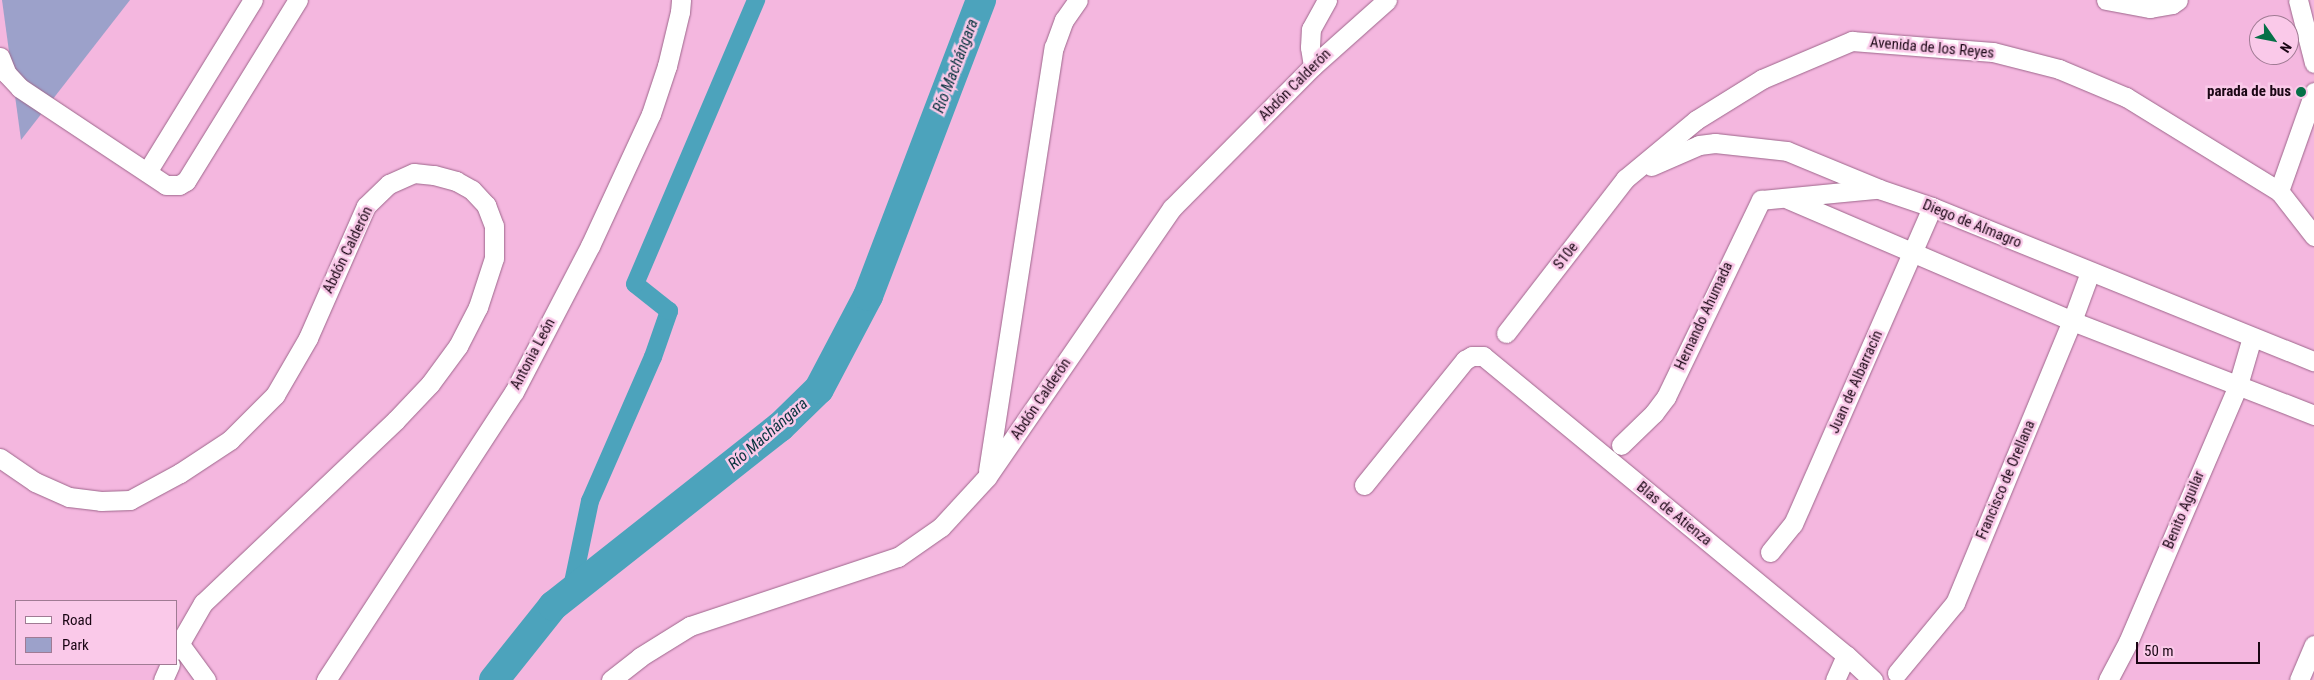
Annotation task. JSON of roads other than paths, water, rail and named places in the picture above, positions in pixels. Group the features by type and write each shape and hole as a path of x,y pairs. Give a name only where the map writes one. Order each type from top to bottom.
{"street":[{"path":"147,172 253,0"},
{"path":"0,58 7,74 20,88 166,185 179,185 186,180 298,0"},
{"name":"Antonia León","path":"326,680 514,392 590,246 651,114 667,66 680,12 681,0"},
{"path":"987,477 1054,47 1064,20 1078,0"},
{"path":"1313,66 1310,46 1311,29 1319,8 1327,0"},
{"name":"Abdón Calderón","path":"611,680 640,657 690,626 898,557 941,527 987,477 1172,208 1313,66 1387,0"},
{"path":"2106,0 2150,8 2172,4 2178,0"},
{"path":"2298,0 2314,63"},
{"name":"Avenida de los Reyes","path":"1625,179 1696,120 1762,79 1852,41 1993,52 2058,69 2126,96 2279,191 2314,236"},
{"path":"2279,191 2314,92"},
{"name":"Diego de Almagro","path":"1625,179 1698,145 1715,143 1787,151 1879,189 1932,207 2314,361"},
{"name":"Abdón Calderón","path":"0,458 35,482 69,497 101,501 130,500 180,473 230,440 275,396 308,338 366,206 372,200 389,184 414,173 434,175 456,181 472,190 486,205 494,226 494,258 478,306 458,346 430,384 396,420 203,603 178,646"},
{"name":"S10e","path":"1506,333 1625,179"},
{"name":"Hernando Ahumada","path":"1621,445 1654,413 1666,397 1757,205 1767,198 1788,199 1879,189"},
{"path":"1788,199 1912,254 2072,321 2314,415"},
{"name":"Juan de Albarracín","path":"1770,552 1793,524 1932,207"},
{"name":"Francisco de Orellana","path":"1897,673 1955,603 2072,321 2090,272"},
{"name":"Benito Aguilar","path":"2108,680 2128,642 2238,385 2252,337"},
{"name":"Blas de Atienza","path":"1364,485 1464,360 1472,356 1483,356 1846,655 1873,680"},
{"path":"2299,680 2314,644"},
{"path":"178,646 206,680"},
{"path":"1834,680 1846,655"},
{"path":"163,680 170,665"}],"waterway":[{"path":"571,592 590,501 653,357 669,311 635,284 756,0"},
{"name":"Río Machángara","path":"494,680 553,606 780,427 819,389 868,296 981,0"}],"place":[{"name":"parada de bus","path":"2301,92"}]}
